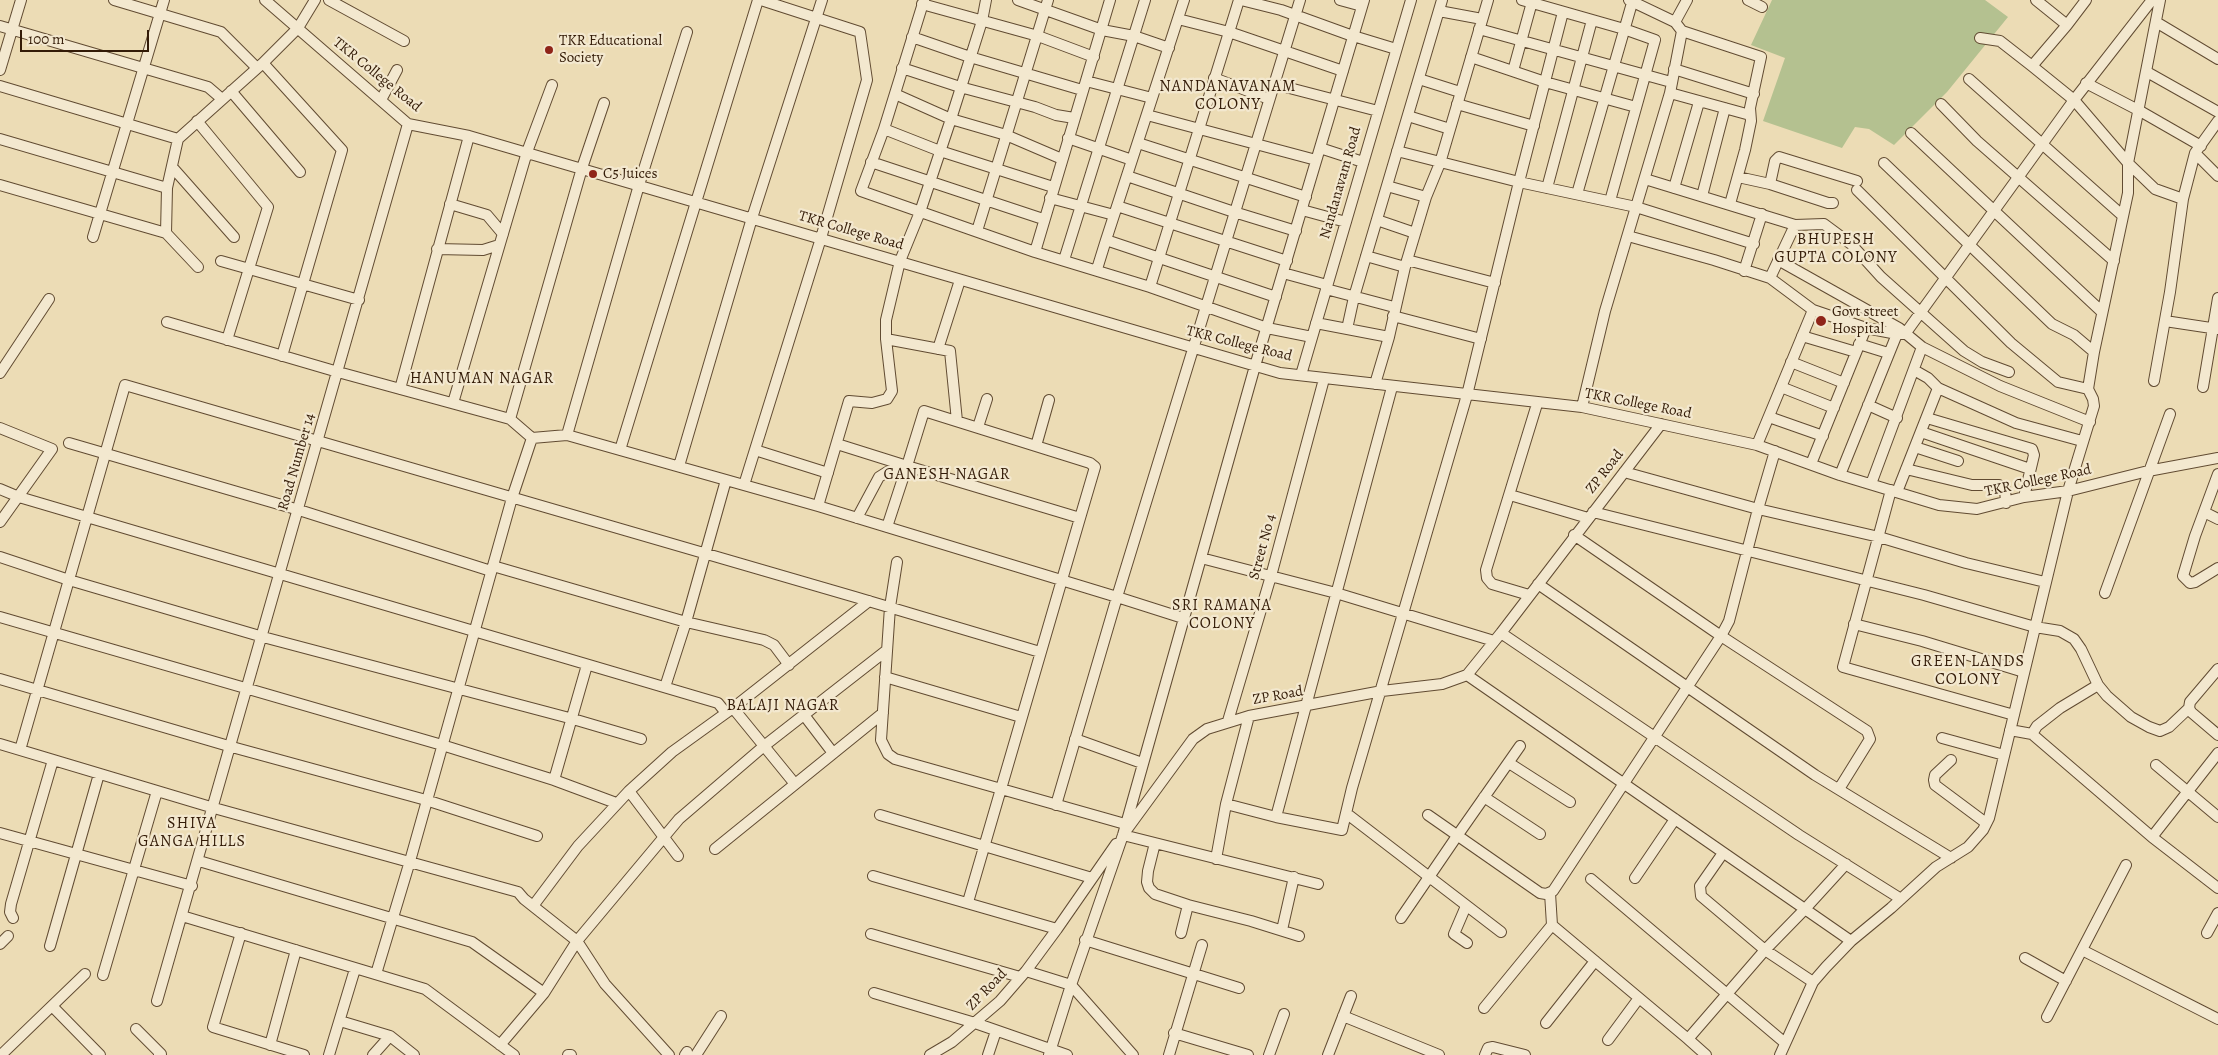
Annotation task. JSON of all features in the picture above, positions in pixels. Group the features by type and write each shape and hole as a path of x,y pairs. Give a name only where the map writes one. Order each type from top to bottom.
{"street":[{"path":"0,70 22,0"},
{"path":"114,0 221,32 260,66 342,150 282,356"},
{"path":"93,237 142,66 164,0"},
{"name":"TKR College Road","path":"265,0 408,124 469,136 527,152 1255,366 1324,379 1582,408 1758,445 1840,475 1939,505 1977,509 2024,497 2068,491 2148,471 2218,458"},
{"path":"166,233 167,188 178,139 260,66 298,28 315,0"},
{"path":"329,0 404,41"},
{"path":"620,450 760,0 860,32 867,80 822,238 744,485"},
{"path":"679,466 752,218 822,0"},
{"path":"818,506 849,401 872,403 887,399 892,391 886,338 889,301 900,261 920,212 951,119 982,21 986,0"},
{"path":"1018,0 1047,5 1102,30 1134,36 1169,48"},
{"path":"1034,252 1110,0"},
{"path":"1064,260 1145,0"},
{"path":"1097,269 1184,0"},
{"path":"1150,286 1200,130 1228,32 1240,0 1296,14 1353,36 1396,49"},
{"path":"1056,805 1192,348 1207,307 1225,241 1300,0"},
{"path":"1050,1052 1085,940 1123,835 1255,366 1363,3 1340,0"},
{"name":"Nandanavam Road","path":"1301,375 1411,0"},
{"path":"1347,329 1376,220 1442,0"},
{"path":"1375,384 1389,337 1393,311 1406,263 1426,197 1440,163 1488,0"},
{"path":"1675,22 1687,0"},
{"path":"1748,0 1762,7"},
{"path":"2036,0 2067,25"},
{"path":"2032,66 2086,0"},
{"path":"1840,475 1888,353 1945,280 2086,83 2152,0"},
{"path":"1780,1055 1813,982 1851,941 1936,867 1968,847 1986,823 2068,491 2094,406 2088,389 2094,352 2101,311 2114,261 2128,193 2128,163 2140,111 2160,0"},
{"path":"1577,194 1624,29 1630,1 1675,22 1682,31 1760,57 1750,121 1730,204"},
{"path":"1094,57 1038,36 923,2 884,129 861,192 1034,252 1150,286 1267,328 1312,337"},
{"path":"1513,71 1532,2 1624,29 1654,40 1610,201"},
{"path":"977,231 1015,102 1047,5"},
{"path":"1439,10 1522,40 1671,82"},
{"path":"1226,804 1276,817 1342,830 1402,614 1467,396 1563,12"},
{"path":"1178,19 1228,32 1343,71"},
{"path":"1547,188 1592,20"},
{"path":"2156,22 2218,59"},
{"path":"0,26 142,66 208,87 222,99"},
{"path":"1582,408 1606,311 1670,93 1682,31"},
{"path":"567,435 639,185 687,32"},
{"path":"912,36 1025,74 1152,98"},
{"path":"1980,38 2000,41 2032,66 2074,100 2128,163 2155,190 2182,199"},
{"path":"1471,57 1574,91 1636,107"},
{"path":"902,68 1056,115 1074,118"},
{"path":"1674,69 1754,94"},
{"path":"380,100 398,70"},
{"path":"2147,72 2218,112"},
{"path":"1214,78 1269,99"},
{"path":"1419,79 1460,92"},
{"path":"1969,79 2123,216"},
{"path":"2086,83 2140,111 2198,150 2218,176"},
{"path":"1274,84 1378,111"},
{"path":"453,404 527,152 552,85"},
{"path":"0,86 178,139"},
{"path":"231,91 300,172"},
{"path":"1670,93 1750,115"},
{"path":"895,94 951,119 1006,135 1062,159"},
{"path":"1674,188 1699,102"},
{"path":"510,419 582,168 604,103"},
{"path":"1457,104 1534,126"},
{"path":"1941,104 1977,141 2114,261"},
{"path":"1702,196 1725,108"},
{"path":"1147,115 1316,160"},
{"path":"1408,116 1450,129"},
{"path":"198,121 268,207 228,340"},
{"path":"2154,381 2165,321 2182,199 2198,150 2218,121"},
{"name":"Road Number 14","path":"157,1001 232,747 408,124"},
{"path":"884,129 940,151 1053,187"},
{"path":"1911,133 2101,311"},
{"path":"400,389 469,136"},
{"path":"1068,138 1132,160"},
{"path":"0,139 167,188"},
{"path":"1138,143 1306,197"},
{"path":"1320,148 1363,162"},
{"path":"1397,151 1519,182 1636,207 1754,244"},
{"path":"1770,184 1775,161 1779,158 1857,185 1945,280 2011,343 2058,382 2088,389"},
{"path":"872,162 1043,219"},
{"path":"1884,163 2052,324 2074,335 2094,352"},
{"path":"173,168 234,238"},
{"path":"1127,176 1180,195 1296,231"},
{"path":"1738,177 1770,184 1833,203"},
{"path":"1646,179 1795,224 1824,224 1851,244 1881,277 1964,351 1982,362 2009,372"},
{"path":"0,185 166,233 198,267"},
{"path":"1387,186 1426,197"},
{"path":"1050,198 1116,210 1170,224 1287,261"},
{"path":"450,204 487,215 503,234"},
{"path":"1302,210 1346,222"},
{"path":"1744,271 1762,214"},
{"path":"1376,220 1415,233"},
{"path":"1770,278 1795,224"},
{"path":"1628,236 1770,278 1812,310 1866,328 1901,334 1922,347 2000,386 2090,422"},
{"path":"1106,240 1276,296"},
{"path":"437,249 483,250 500,245"},
{"path":"1366,256 1495,283"},
{"path":"221,260 358,300"},
{"path":"1778,260 1899,328 1901,334"},
{"path":"1283,273 1481,339"},
{"path":"938,349 960,280"},
{"path":"0,373 49,298"},
{"path":"2203,388 2215,329 2218,298"},
{"path":"1758,445 1812,310"},
{"path":"2165,321 2215,329"},
{"path":"167,322 338,372 510,419 532,438 567,435 818,506 1183,618"},
{"path":"1316,323 1389,337"},
{"path":"1811,464 1866,328"},
{"path":"1802,336 1888,353"},
{"path":"886,338 950,351 957,420"},
{"path":"1871,484 1922,347"},
{"path":"1791,362 1844,383"},
{"path":"1914,370 1938,388 2016,423 2082,441"},
{"name":"Street No 4","path":"1228,721 1271,576 1324,379"},
{"path":"20,750 125,385 1040,652"},
{"path":"1276,817 1392,387"},
{"path":"1781,387 1834,408"},
{"path":"1938,388 1928,418 1906,469 1894,491 1866,581 1843,667 2014,714"},
{"path":"978,427 987,398"},
{"path":"1036,446 1049,400"},
{"path":"1529,596 1492,584 1487,578 1486,570 1538,404"},
{"path":"1868,405 1896,418"},
{"path":"887,527 924,411 1090,463 1095,467 968,902"},
{"path":"2105,593 2170,414"},
{"path":"1769,417 1823,436"},
{"path":"1928,418 2031,448 2034,452 2024,497"},
{"name":"ZP Road","path":"930,1055 952,1042 975,1023 1000,1001 1023,974 1193,739 1208,729 1228,721 1249,716 1305,707 1382,691 1442,684 1467,675 1661,424"},
{"path":"0,428 52,449 0,522"},
{"path":"1921,432 2030,469"},
{"path":"376,974 410,861 457,688 512,498 532,438"},
{"path":"69,443 492,568 686,622 764,640 774,645 789,665"},
{"path":"837,444 907,468 1080,518"},
{"path":"1915,447 1958,461"},
{"path":"755,450 828,473"},
{"path":"1484,1008 1552,925 1550,893 1729,621 1746,551 1775,451"},
{"path":"857,518 878,477 887,472 907,468"},
{"path":"1906,469 1972,485 1999,485 2005,489 2006,503"},
{"path":"1624,472 1758,509 1879,537 1966,563 2046,582"},
{"path":"2218,474 2183,576 2190,583 2195,582 2218,568"},
{"path":"666,687 726,480"},
{"path":"0,489 19,497 587,666 718,703 730,711 764,746 795,784"},
{"path":"1510,495 1746,551 1866,581 2035,627 2060,631 2074,639 2081,649 2098,685 2107,696 2131,717 2155,730 2160,731 2169,728 2189,708 2190,702 2216,674"},
{"path":"2204,512 2218,519"},
{"path":"1574,535 1720,636 1867,731 1870,739 1839,790"},
{"path":"0,557 69,580 263,637 573,719 641,739"},
{"path":"1201,558 1336,593 1494,641"},
{"path":"897,562 890,607 881,740 888,754 895,759 1125,824"},
{"path":"1538,584 1839,790 1951,858"},
{"path":"533,906 578,846 629,791 672,752 730,711 869,601"},
{"path":"0,617 442,745 554,780 616,803"},
{"path":"1854,624 1922,641 2024,672"},
{"path":"1501,633 1901,899"},
{"path":"500,1045 544,993 577,941 679,819 764,746 887,650"},
{"path":"554,780 587,666"},
{"path":"1467,675 1851,941"},
{"path":"885,677 1021,717"},
{"path":"0,679 232,747 426,800 537,836"},
{"path":"2032,734 2037,726 2060,708 2098,685"},
{"path":"2189,708 2191,712 2218,735"},
{"path":"715,849 883,712"},
{"path":"804,715 833,753"},
{"path":"1216,859 1226,804 1249,716"},
{"path":"2010,730 2032,734 2152,837 2218,888"},
{"path":"1942,738 2004,755"},
{"path":"1076,739 1142,762"},
{"path":"0,744 214,808 518,892 577,941 605,984 669,1055"},
{"path":"1402,918 1520,746"},
{"path":"2152,837 2218,754"},
{"path":"13,918 10,912 11,904 53,760"},
{"path":"1951,760 1935,776 1935,785 1986,823"},
{"path":"1509,763 1570,802"},
{"path":"2156,765 2218,817"},
{"path":"50,946 99,774"},
{"path":"103,975 157,791"},
{"path":"629,791 678,856"},
{"path":"1484,797 1540,834"},
{"path":"1346,813 1501,932"},
{"path":"880,816 1092,878"},
{"path":"1428,816 1540,893 1550,893"},
{"path":"1635,878 1675,820"},
{"path":"0,833 192,886"},
{"path":"1123,835 1318,884"},
{"path":"1155,843 1148,877 1149,888 1155,894 1299,936"},
{"path":"1723,853 1700,886 1701,896 1764,950 1813,982"},
{"path":"199,861 472,942 544,993"},
{"path":"1688,1039 1764,950 1846,864"},
{"path":"2047,1017 2126,865"},
{"path":"873,876 1057,929"},
{"path":"1282,930 1294,877"},
{"path":"1591,879 1785,1043"},
{"path":"1181,933 1188,905"},
{"path":"1466,906 1454,934 1466,943"},
{"path":"2207,933 2218,912"},
{"path":"182,916 425,989 514,1055"},
{"path":"1552,925 1706,1055"},
{"path":"241,933 213,1027 304,1055"},
{"path":"871,934 1071,985 1133,1055"},
{"path":"0,944 8,936"},
{"path":"1085,940 1239,988"},
{"path":"1169,1055 1174,1033 1202,945"},
{"path":"270,1045 296,950"},
{"path":"2082,950 2218,1018"},
{"path":"2025,958 2066,981"},
{"path":"1546,1023 1595,962"},
{"path":"329,1055 355,968"},
{"path":"1,1055 85,974"},
{"path":"874,993 975,1023 1050,1052 1067,1055"},
{"path":"1328,1055 1351,996"},
{"path":"1608,1040 1639,998"},
{"path":"52,1006 100,1055"},
{"path":"1269,1055 1284,1014"},
{"path":"689,1054 721,1016"},
{"path":"1343,1016 1438,1055"},
{"path":"340,1021 390,1036 414,1055"},
{"path":"136,1030 161,1054 159,1055"},
{"path":"988,1055 996,1031"},
{"path":"1174,1033 1248,1055"},
{"path":"373,1055 390,1036"},
{"path":"1485,1055 1488,1048 1493,1047 1525,1055"}],"green space":[{"path":"1772,0 1985,0 2008,17 1947,92 1894,145 1869,129 1855,127 1842,148 1763,121 1785,58 1751,45"}],"place":[{"name":"TKR Educational Society","path":"549,50"},
{"name":"C5 Juices","path":"593,174"},
{"name":"Govt street Hospital","path":"1821,321"}],"district":[{"name":"NANDANAVANAM COLONY","path":"1228,96"},
{"name":"BHUPESH GUPTA COLONY","path":"1836,249"},
{"name":"HANUMAN NAGAR","path":"482,379"},
{"name":"GANESH NAGAR","path":"947,475"},
{"name":"SRI RAMANA COLONY","path":"1222,615"},
{"name":"GREEN LANDS COLONY","path":"1968,671"},
{"name":"BALAJI NAGAR","path":"783,706"},
{"name":"SHIVA GANGA HILLS","path":"192,833"}]}
